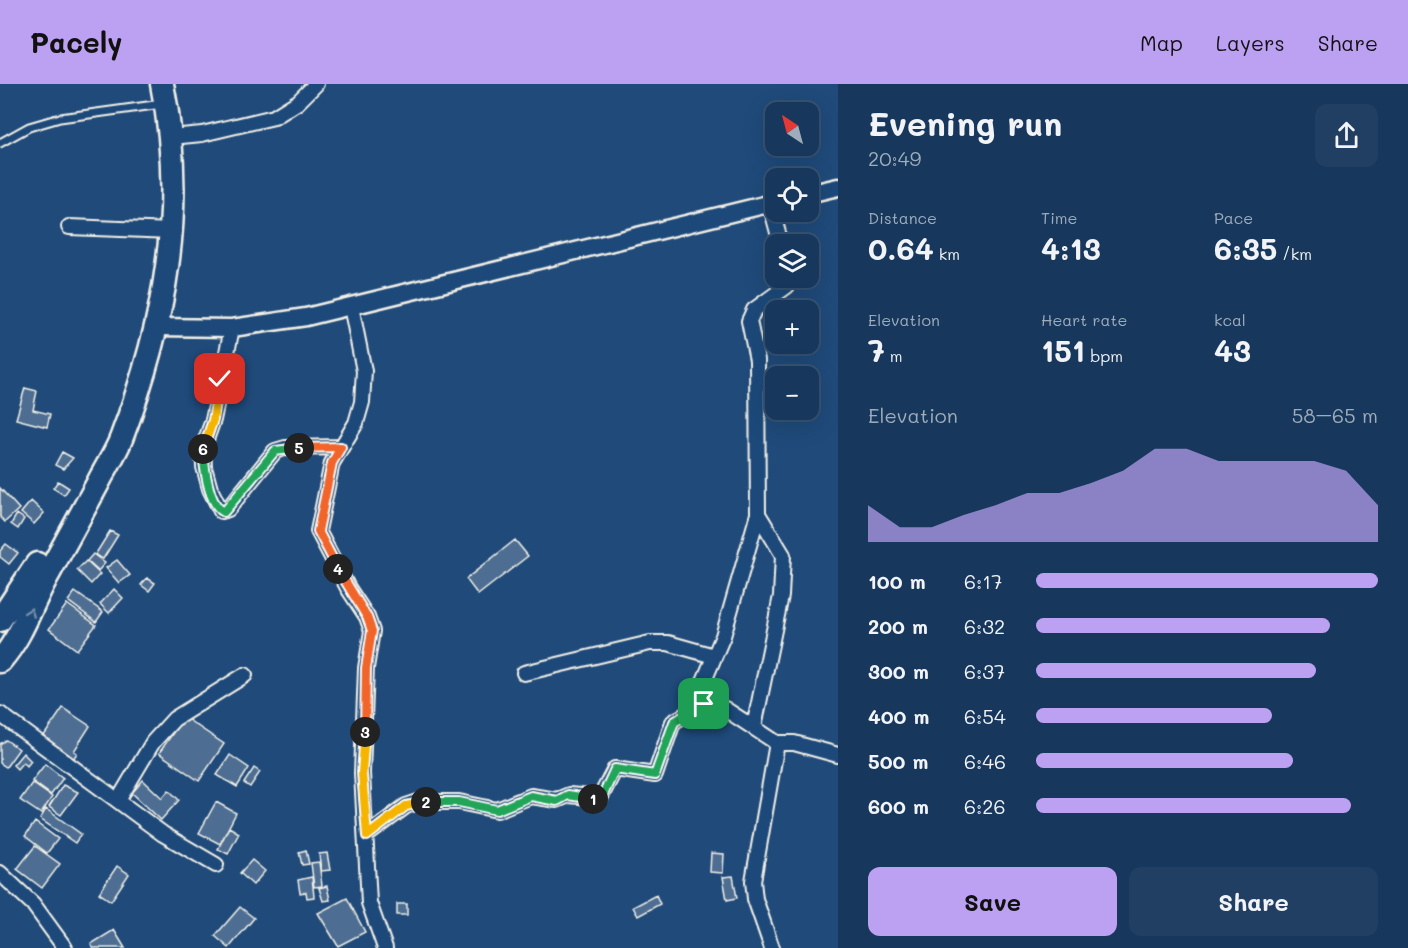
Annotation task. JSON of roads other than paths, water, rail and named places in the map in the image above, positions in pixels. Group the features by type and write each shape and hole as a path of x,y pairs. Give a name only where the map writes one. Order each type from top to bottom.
{"highway":[{"path":"0,661 14,646 28,619 38,592 120,440 156,327 168,274 172,231 171,137 164,94"},
{"path":"0,620 21,591 129,412"}],"street":[{"path":"171,137 202,134 274,117 298,102 316,84"},
{"path":"819,191 838,187"},
{"path":"156,327 232,328 268,324 351,306 765,204"},
{"path":"69,227 172,231"},
{"path":"704,704 704,681 723,636 758,514 757,360 749,321 754,310 784,288"},
{"path":"351,306 364,371 359,412 332,463 318,531 348,588 367,617 372,631 366,668 362,773 369,903 384,948"},
{"path":"232,328 213,420 203,448 204,468 210,489 221,511 228,509 275,451 285,448 341,447"},
{"path":"754,727 781,596 783,555 779,544 758,514"},
{"path":"524,673 651,643 668,643 714,656"},
{"path":"119,799 153,742 174,719 245,675"},
{"path":"367,836 406,806 418,802 459,802 497,810 531,796 557,801 568,795 600,798 615,769 655,775 674,722 704,704 725,709 777,743 794,743 838,755"},
{"path":"0,714 87,780 119,799 163,834 216,865"},
{"path":"772,948 755,899 753,881 777,743"},
{"path":"0,873 33,904 65,948"}],"lane":[{"path":"0,143 29,127 164,94"}]}
